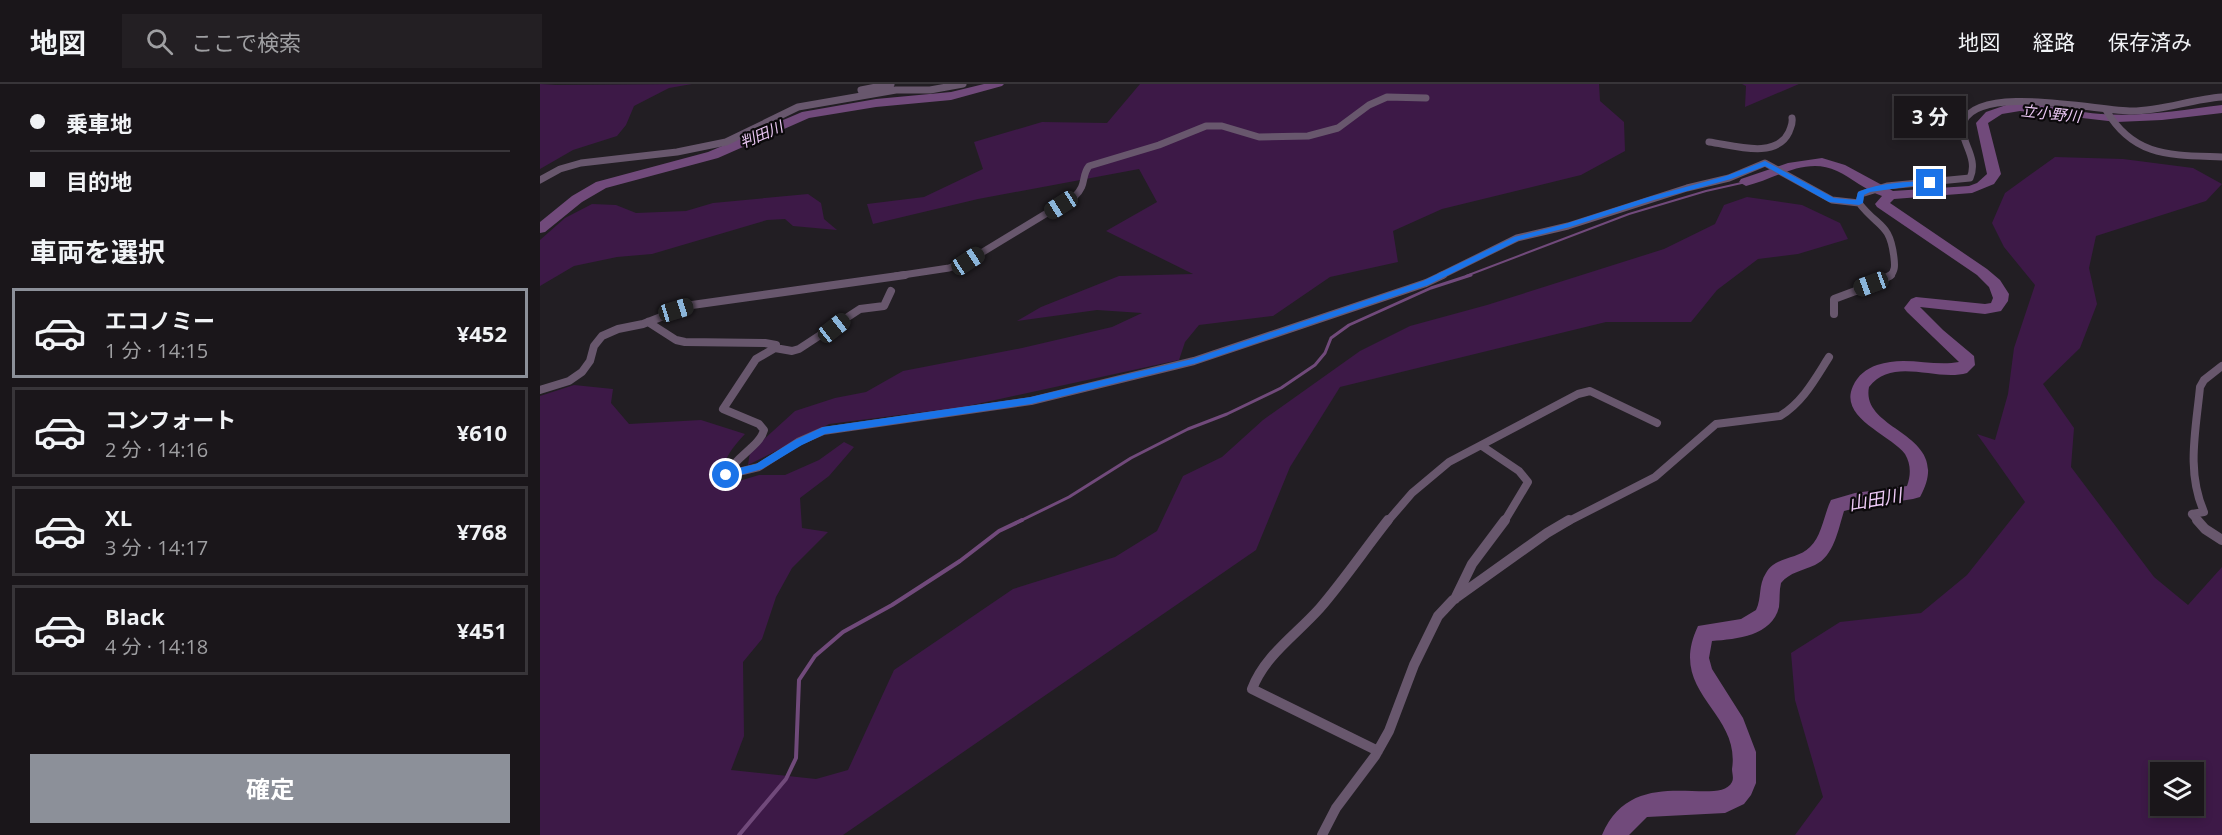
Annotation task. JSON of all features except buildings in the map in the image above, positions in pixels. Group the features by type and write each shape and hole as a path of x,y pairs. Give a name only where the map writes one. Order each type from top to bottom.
{"street":[{"path":"840,98 869,88 891,84"},
{"path":"540,180 560,169 581,163 677,152 726,142 798,107 896,90 930,90 963,84"},
{"path":"540,390 569,381 582,372 590,361 594,346 602,336 692,305 786,294 957,266 1075,196 1082,190 1085,183 1084,172 1089,166 1146,149 1208,125 1230,126 1254,136 1303,136 1330,132 1382,97 1393,95 1426,98"},
{"path":"1859,203 1861,194 1868,190 1970,178 1974,171 1974,163 1966,145 1963,127 1969,113 1986,102 2022,99 2106,110 2146,111 2202,98 2222,97"},
{"path":"2106,110 2123,135 2140,145 2182,156 2222,157"},
{"path":"1709,142 1757,148 1778,145 1784,142 1793,123 1792,118"},
{"path":"1757,148 1765,163 1823,196 1832,200 1859,203 1889,231 1893,238 1895,270 1891,276 1834,299 1834,314"},
{"path":"891,291 884,306 860,309 808,345 792,351 775,348 756,359 723,409 759,424 764,429 762,438 732,463 726,475 759,467 798,442 823,431 1031,401 1194,361 1426,283 1517,238 1568,226 1660,196 1729,178 1765,163"},
{"path":"648,322 676,340 685,342 765,343 776,345 775,348"},
{"path":"1322,835 1336,808 1378,751 1389,731 1414,665 1438,616 1455,599 1554,528 1655,477 1716,424 1780,416 1788,412 1803,397 1828,357"},
{"path":"2222,366 2204,380 2200,387 2193,457 2194,492 2204,512 2192,514 2205,529 2222,540"},
{"path":"1378,751 1252,689 1254,680 1320,607 1402,505 1437,470 1578,394 1590,391 1657,423"},
{"path":"1455,599 1462,578 1477,554 1510,514 1528,482 1519,471 1482,446"}],"shaded area":[{"path":"540,84 692,84 669,88 634,106 626,125 617,136 573,150 540,169"},
{"path":"1140,84 1599,84 1600,101 1624,122 1625,151 1581,175 1442,209 1393,231 1398,262 1330,277 1273,316 1199,325 1185,342 1179,360 963,407 829,424 748,465 750,452 795,411 835,398 866,392 903,371 1022,348 1112,327 1142,313 1097,310 1017,321 1041,307 1119,276 1193,274 1106,231 1157,202 1139,169 978,199 873,224 867,204 924,197 983,169 974,142 1042,122 1107,123"},
{"path":"1742,84 1799,84 1745,107 1746,86"},
{"path":"2055,157 2123,159 2193,168 2222,184 2206,201 2096,236 2089,268 2097,304 2080,348 2043,384 2074,428 2071,467 2154,577 2188,605 2222,567 2222,835 1795,835 1823,797 1795,700 1791,653 1840,622 1921,613 1967,575 2025,502 1977,434 1995,440 2008,394 2014,348 2035,285 2004,247 1992,223 2005,193"},
{"path":"808,194 821,203 824,219 837,230 793,226 785,219 767,220 652,254 617,257 574,266 540,286 540,240 565,218 592,204 616,205 636,213 686,211 713,203"},
{"path":"1747,197 1802,205 1840,223 1848,239 1798,254 1758,259 1717,290 1691,322 1606,322 1340,387 1290,467 1256,550 843,835 540,835 540,396 574,385 613,389 611,403 629,424 701,420 745,434 729,454 722,471 720,478 729,484 759,475 785,475 819,460 844,442 854,447 829,476 800,498 802,528 828,532 792,568 776,597 762,639 743,662 744,736 731,770 816,779 848,770 894,670 1013,589 1115,557 1157,531 1183,476 1222,457 1263,420 1360,351 1410,326 1487,305 1664,249 1715,224 1724,205"}],"waterway":[{"name":"判田川","path":"540,229 577,199 601,185 713,155 806,115 876,103 951,96 998,84"},
{"name":"立小野川","path":"1746,182 1802,163 1822,162 1840,167 1880,191 1893,195 1961,191 1981,186 1994,174 1982,123 2001,110 2032,107 2091,117 2132,119 2222,109"},
{"path":"1466,276 1629,214 1706,191 1746,182"},
{"name":"山田川","path":"1614,835 1630,815 1643,806 1725,801 1736,796 1743,787 1746,761 1742,743 1729,714 1701,670 1700,645 1705,632 1741,628 1757,622 1764,616 1768,609 1774,577 1789,565 1808,559 1818,552 1825,541 1838,505 1852,503 1855,500 1913,492 1919,475 1915,457 1903,441 1880,426 1865,411 1860,402 1861,387 1865,380 1878,370 1896,366 1961,369 1967,365 1968,360 1965,356 1937,334 1912,308 1916,302 1985,309 1996,307 2000,301 2001,294 1982,272 1882,204 1890,195"},
{"path":"1018,522 1069,497 1131,458 1188,429 1227,414 1281,388 1315,365 1325,353 1331,338 1349,325 1431,288 1471,275"},
{"path":"739,835 786,779 796,758 799,680 815,656 843,632 892,605 960,561 999,531 1022,520"}],"route":[{"path":"726,475 759,467 775,459 798,442 823,431 1031,401 1194,361 1426,283 1517,238 1568,226 1613,213 1618,209 1652,198 1729,178 1765,163 1832,200 1859,203 1861,194 1868,190 1901,184 1930,183"}]}
